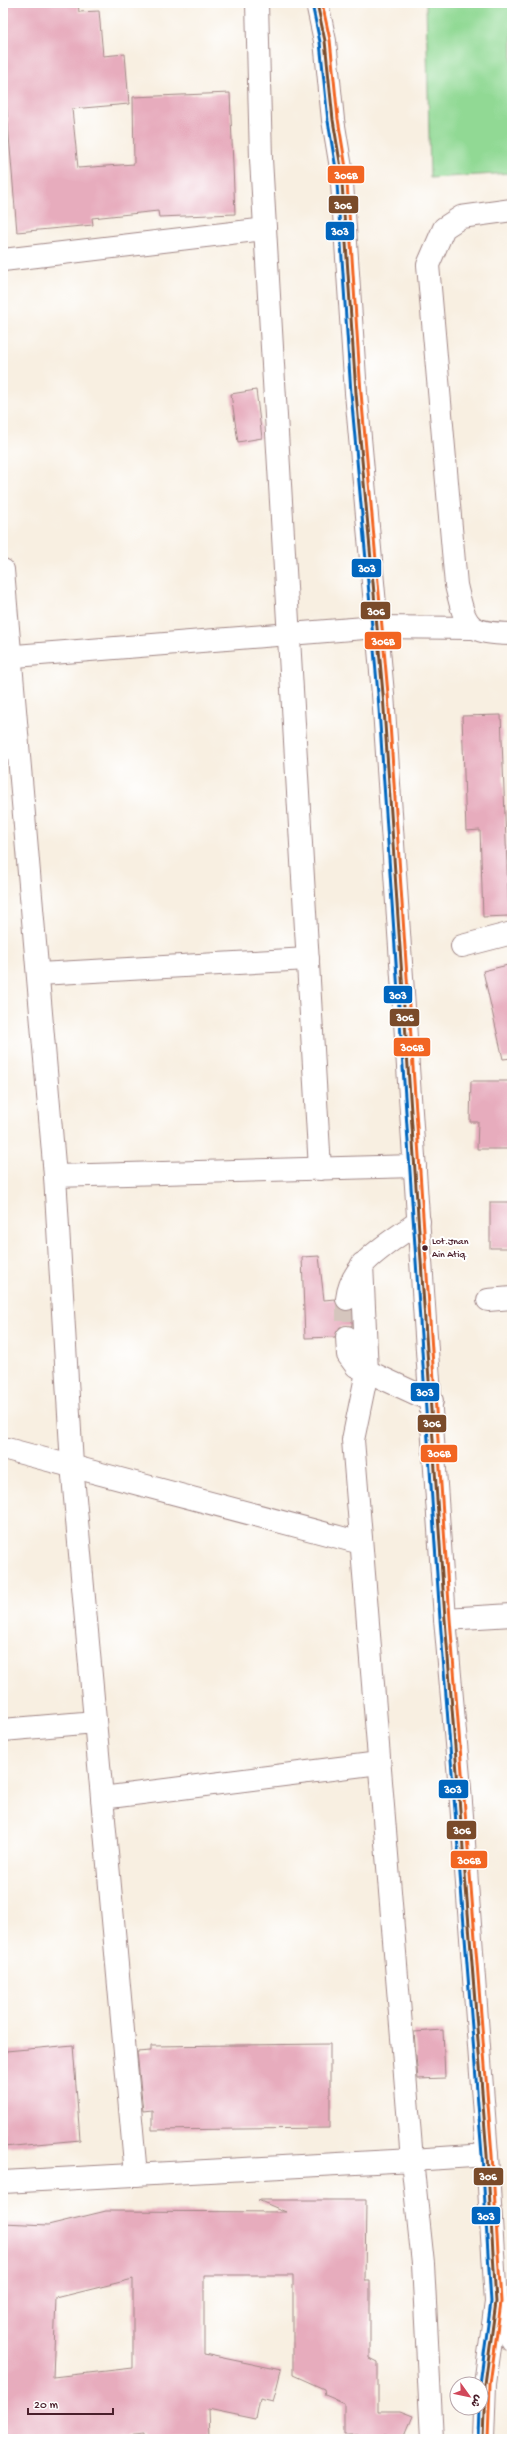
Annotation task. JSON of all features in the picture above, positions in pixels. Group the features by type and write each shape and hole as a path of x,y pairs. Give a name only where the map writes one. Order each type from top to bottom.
{"street":[{"path":"257,3 261,159 320,1169"},
{"path":"317,3 325,41 333,120 341,168 356,393 377,627 432,1401 445,1619 460,1789 487,2155 496,2302 485,2384 483,2439"},
{"path":"325,41 328,3"},
{"path":"472,628 462,612 456,585 428,265 444,228 461,217 512,210"},
{"path":"3,260 265,229"},
{"path":"3,570 7,657 39,974 55,1176 72,1465 136,2175"},
{"path":"7,657 377,627 472,628 486,634 512,634"},
{"path":"462,946 512,933"},
{"path":"39,974 308,959"},
{"path":"55,1176 415,1166"},
{"path":"346,1299 350,1280 362,1264 419,1222"},
{"path":"362,1264 367,1372 353,1440 412,2160 423,2264 432,2439"},
{"path":"488,1300 512,1298"},
{"path":"347,1337 348,1355 356,1366 432,1401"},
{"path":"3,1448 72,1465 361,1543"},
{"path":"445,1619 512,1615"},
{"path":"3,1730 95,1722"},
{"path":"102,1798 379,1763"},
{"path":"3,2182 487,2155"},
{"path":"496,2302 512,2340"}],"green space":[{"path":"426,3 512,3 512,173 430,178"}],"building":[{"path":"3,3 78,3 79,12 99,11 103,56 125,54 129,104 72,109 78,168 134,164 133,97 230,93 235,214 159,217 158,211 92,218 93,225 17,232 3,64"},
{"path":"256,390 262,438 238,442 231,394"},
{"path":"501,715 509,916 483,917 480,830 466,831 462,716"},
{"path":"512,964 512,1058 503,1059 483,971"},
{"path":"471,1081 512,1081 512,1149 477,1149 478,1122 470,1122"},
{"path":"490,1202 512,1202 512,1248 490,1248"},
{"path":"319,1256 324,1300 335,1299 339,1308 345,1311 352,1310 352,1326 340,1327 335,1337 305,1338 302,1257"},
{"path":"443,2030 445,2078 418,2079 414,2032"},
{"path":"330,2044 330,2128 152,2130 152,2110 143,2111 137,2052 151,2051 151,2046"},
{"path":"73,2045 80,2140 3,2147 3,2069 7,2068 6,2051"},
{"path":"258,2200 366,2200 365,2281 370,2281 370,2358 378,2362 378,2411 400,2411 413,2416 405,2435 344,2435 344,2403 325,2395 324,2389 293,2375 293,2275 204,2275 204,2354 281,2370 273,2402 260,2399 256,2419 208,2409 209,2438 144,2439 144,2434 102,2439 3,2439 3,2223 48,2225 106,2211 286,2212","holes":["133,2279 133,2368 53,2377 56,2298"]}],"tunnel":[{"path":"347,1299 347,1337"}],"transit line":[{"name":"306","path":"317,3 325,41 333,120 341,168 356,393 383,694 445,1619 487,2155 496,2302 485,2384 483,2439"},
{"name":"306B","path":"322,3 330,40 338,119 346,168 361,393 388,694 450,1619 492,2155 501,2302 490,2384 488,2439"},
{"name":"303","path":"312,4 320,42 328,121 336,169 351,393 378,694 440,1619 482,2155 491,2302 481,2376"},
{"name":"303","path":"478,2439 479,2416"}],"place":[{"name":"Lot.Jnan Ain Atiq","path":"425,1248"}]}
